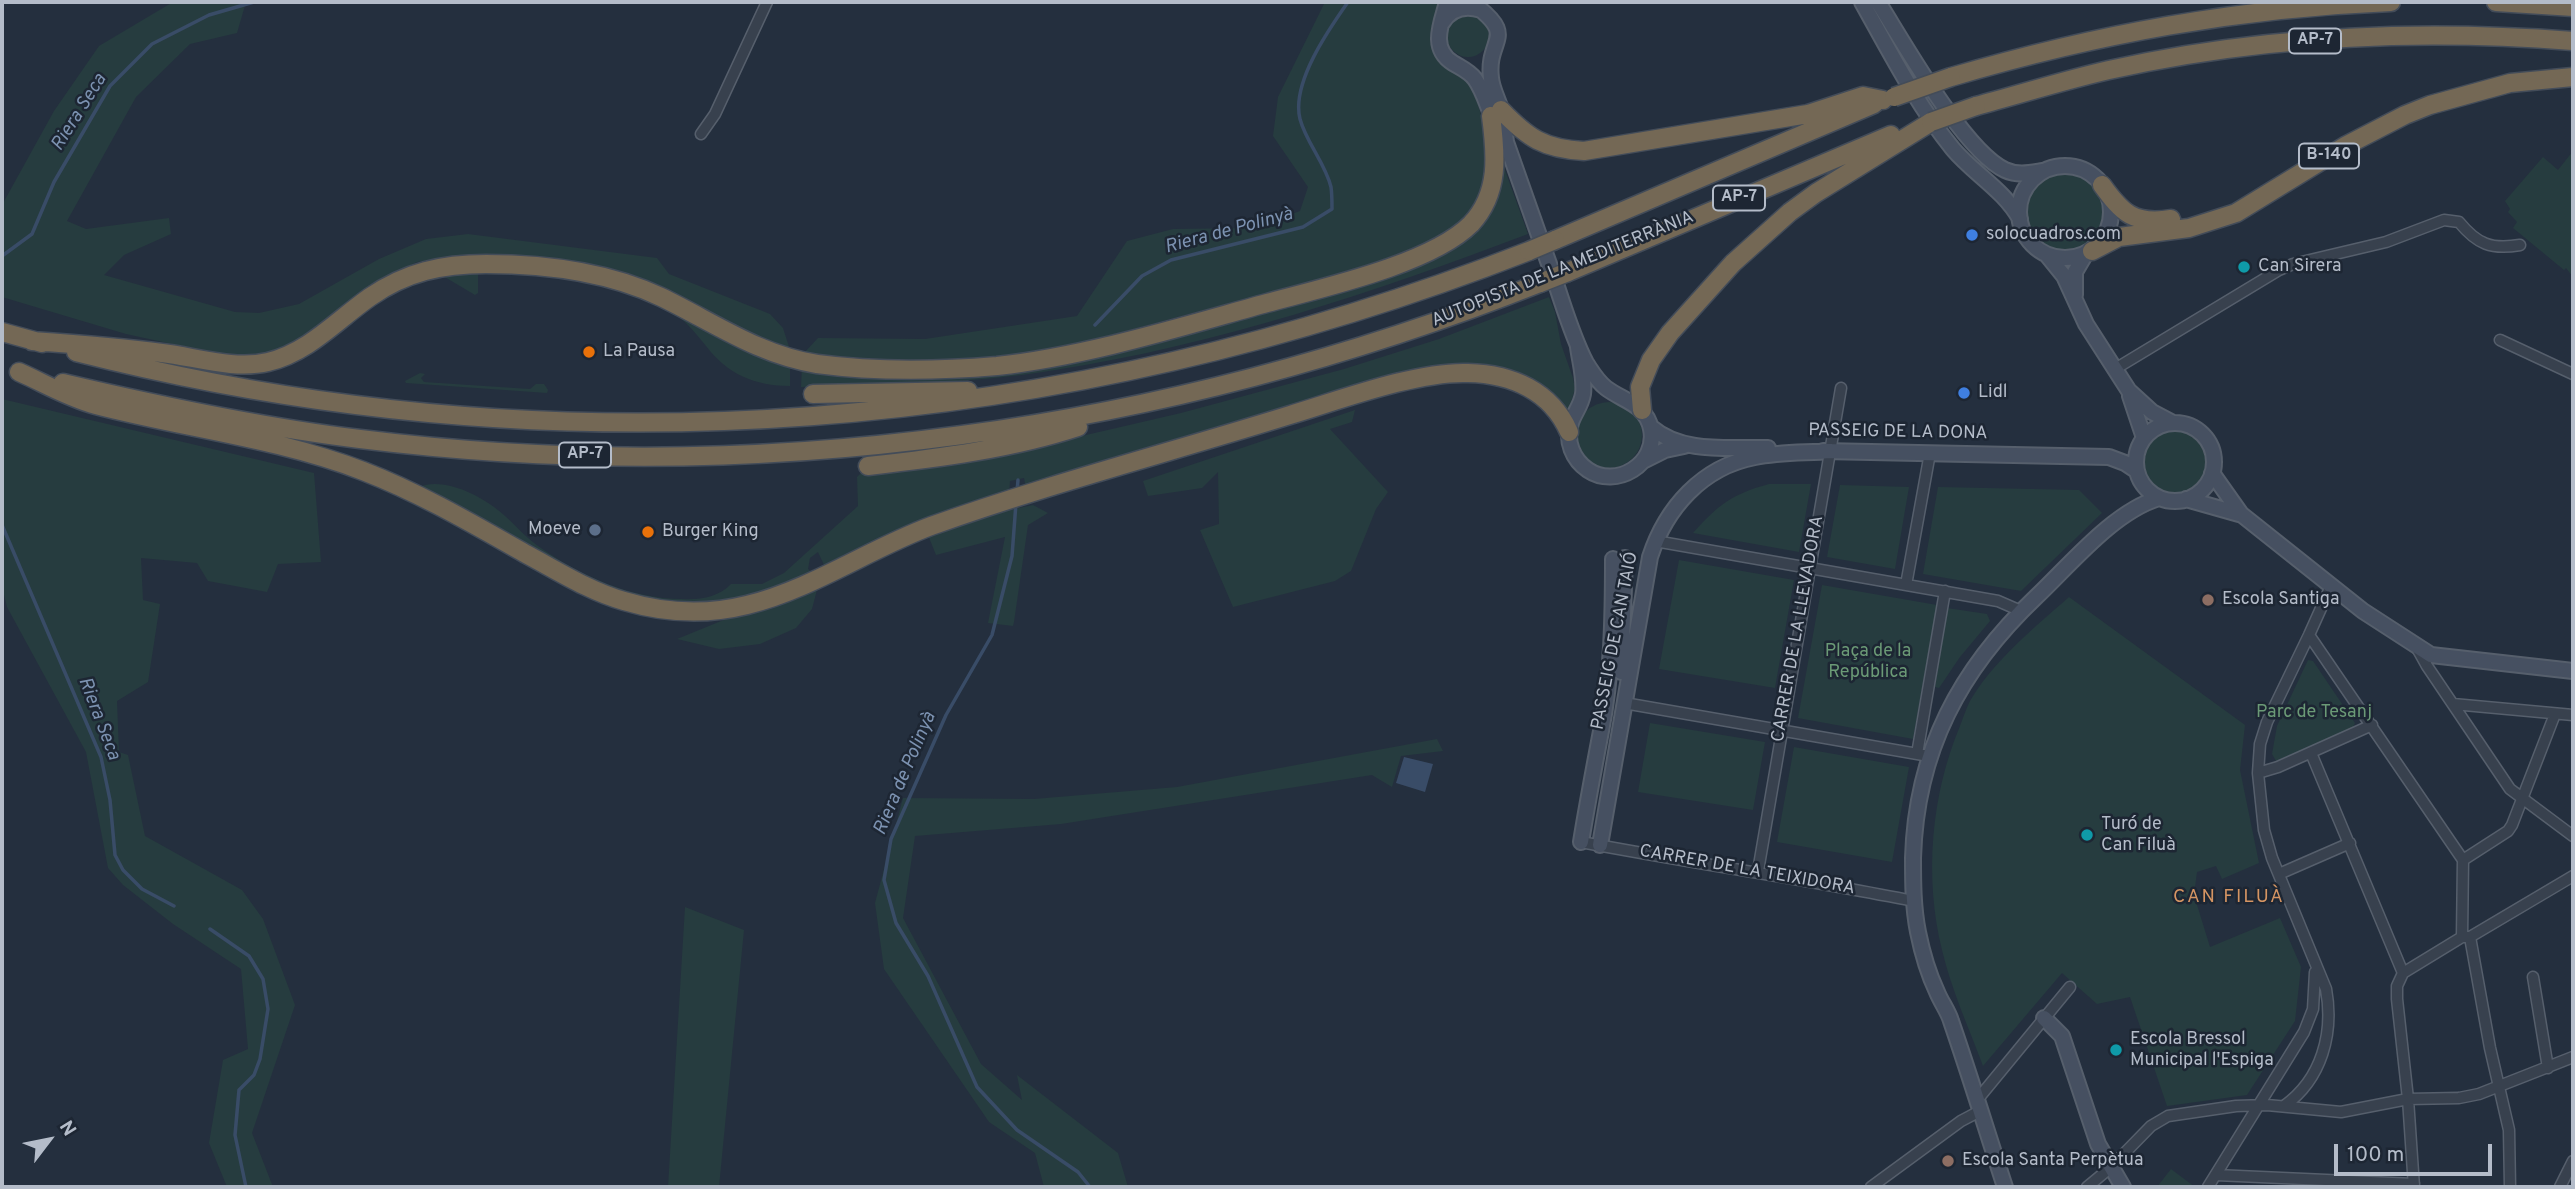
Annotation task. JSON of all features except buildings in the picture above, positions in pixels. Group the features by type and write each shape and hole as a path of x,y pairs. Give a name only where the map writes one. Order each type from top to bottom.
{"highway":[{"name":"AUTOPISTA DE LA MEDITERRÀNIA","path":"2,332 120,363 259,390 351,404 490,418 648,423 776,420 881,411 1034,390 1142,369 1264,340 1363,310 1529,251 1889,98 1951,77 2089,40 2188,21 2289,8 2391,2"},
{"path":"2496,2 2573,7"},
{"name":"AP-7","path":"1913,130 1976,106 2109,70 2264,45 2465,34 2573,41"},
{"path":"2102,185 2117,206 2134,217 2156,221 2186,217 2250,194 2352,134 2419,103 2484,83 2521,76 2570,73"},
{"name":"B-140","path":"2088,253 2119,237 2189,228 2236,213 2347,145 2430,105 2510,83 2570,73"},
{"path":"1496,113 1537,142 1559,149 1584,151 1808,114 1863,96 1889,98"},
{"path":"32,341 115,347 227,363 268,362 305,346 369,297 407,276 451,265 491,264 564,269 612,279 660,297 754,346 797,360 864,368 928,370 997,366 1057,357 1265,304 1415,258 1470,225 1485,203 1495,176 1496,113"},
{"name":"AUTOPISTA DE LA MEDITERRÀNIA","path":"10,370 178,410 283,428 409,445 565,455 731,455 861,447 1017,428 1155,402 1357,349 1568,272 1787,178 1913,130"},
{"path":"1642,410 1639,395 1646,369 1670,333 1714,283 1790,212 1913,130"},
{"path":"115,347 211,366 269,371"},
{"path":"10,370 91,404 267,443 361,470 444,508 585,586 641,606 683,611 728,609 767,599 928,527 1359,395 1446,373 1500,377 1527,387 1557,410 1569,432"},
{"path":"813,394 1034,390"},
{"path":"868,466 933,458 1041,439 1155,402"}],"main road":[{"path":"1447,2 1438,37 1440,47 1452,62 1461,66 1477,82 1496,113 1578,347 1594,376 1618,396 1642,410 1651,427 1650,447 1643,461 1629,472 1616,477 1591,472 1580,464 1573,453 1570,426 1580,407 1584,388 1578,347"},
{"path":"1866,3 1979,150 1998,166 2014,173 2058,167 2079,169 2096,178 2102,185 2110,204 2110,221 2103,237 2075,272 2076,303"},
{"path":"1866,3 1909,84 1945,139 1965,162 2008,200 2021,220 2029,240 2046,254 2064,276 2076,303 2129,391 2152,412 2171,422 2196,429 2213,451 2212,473 2200,492 2186,499 2171,501 2159,498 2138,475"},
{"path":"1440,27 1445,18 1462,7 1477,6 1496,26 1498,35 1491,79 1496,113"},
{"path":"1461,66 1480,65 1494,53"},
{"path":"2021,220 2020,206 2025,190 2044,171"},
{"path":"2046,254 2067,259 2088,253"},
{"path":"2005,1187 1950,1017 1937,993 1924,955 1914,901 1914,832 1923,755 1960,687 1985,652 2021,611 2121,516 2132,500 2141,442 2129,391"},
{"path":"1580,407 1598,397 1618,396"},
{"path":"2141,442 2158,426 2171,422"},
{"name":"PASSEIG DE LA DONA","path":"1651,427 1669,440 1686,445 2109,457 2125,463 2138,475"},
{"name":"PASSEIG DE LA DONA","path":"2109,457 2141,442"},
{"name":"PASSEIG DE LA DONA","path":"1643,461 1665,450 1686,445"},
{"name":"PASSEIG DE CAN TAIÓ","path":"1601,839 1650,557 1655,541 1674,508 1704,479 1725,467 1753,457 1830,451"},
{"path":"2212,473 2241,514 2330,586 2417,647 2440,658 2573,671"},
{"path":"2121,516 2159,498"},
{"path":"2186,499 2241,514"},
{"name":"PASSEIG DE CAN TAIÓ","path":"1581,842 1601,730 1619,559 1620,680 1598,819 1601,839"},
{"path":"2045,1018 2062,1036 2094,1134 2110,1168 2123,1187"}],"street":[{"path":"701,134 715,114 767,2"},
{"path":"2115,369 2293,264 2386,243 2444,220 2459,222 2474,239 2486,244 2499,247 2520,245"},
{"path":"2500,340 2573,374"},
{"name":"CARRER DE LA LLEVADORA","path":"1758,871 1841,387"},
{"path":"1906,585 1930,453"},
{"path":"1655,541 1998,601 2021,611"},
{"path":"2284,1106 2296,1097 2318,1064 2329,1033 2330,1010 2326,989 2272,858 2264,830 2258,773 2260,744 2267,722 2330,586"},
{"path":"1624,703 1923,755 1945,591"},
{"path":"2309,635 2463,860 2466,937 2510,1142 2510,1187"},
{"path":"2417,647 2510,789 2573,836"},
{"path":"2453,705 2573,715"},
{"path":"2463,860 2508,831 2555,714"},
{"path":"2258,773 2311,753 2372,725"},
{"path":"2311,753 2403,973"},
{"name":"CARRER DE LA TEIXIDORA","path":"1581,842 1601,839 1914,901"},
{"path":"2279,874 2350,843"},
{"path":"2216,1175 2414,1186 2397,999 2397,986 2403,973 2573,876"},
{"path":"2208,1187 2304,1032 2313,1009 2314,962"},
{"path":"2533,977 2548,1068"},
{"path":"1871,1187 1961,1121 1978,1105 2070,987"},
{"path":"2087,1187 2110,1168 2151,1126 2163,1118 2236,1106 2284,1106 2341,1112 2408,1099 2459,1098 2499,1087 2573,1057"},
{"path":"2560,1187 2573,1161"}],"green space":[{"path":"173,2 246,2 237,33 190,44 136,97 67,221 86,229 169,218 171,234 124,255 104,275 235,312 259,313 299,304 379,259 426,239 468,234 657,258 669,274 770,314 783,328 790,350 634,276 529,257 464,255 417,262 370,285 322,325 281,350 251,356 209,352 126,334 2,297 2,205 54,111 99,46"},
{"path":"1325,2 1440,2 1431,30 1432,48 1438,59 1465,80 1472,90 1482,118 1486,150 1484,180 1480,192 1466,214 1448,231 1413,248 1338,274 1054,348 999,357 950,360 877,359 804,353 818,338 925,339 1077,316 1127,241 1173,229 1253,228 1300,211 1308,187 1273,136 1278,97"},
{"path":"1468,15 1483,21 1489,36 1483,51 1468,57 1453,51 1447,36 1453,21"},
{"path":"2573,151 2573,277 2566,268 2564,270 2513,228 2517,222 2508,212 2510,209 2505,201 2543,157 2558,170"},
{"path":"1501,159 1528,234 1354,296 1176,346 1055,370 960,381 801,387 802,365 1051,363 1466,237"},
{"path":"2065,166 2082,170 2097,180 2107,195 2111,212 2107,229 2097,244 2082,254 2065,258 2048,254 2033,244 2023,229 2019,212 2023,195 2033,180 2048,170"},
{"path":"440,271 530,271 629,289 790,363 790,386 765,384 743,377 714,356 692,329 676,315 630,293 555,277 478,273 478,293 475,295 443,276"},
{"path":"1549,297 1575,389 1569,409 1565,410 1472,367 1026,489 1024,478 1010,481 1009,495 825,567 818,552 810,558 808,569 813,573 742,602 700,606 615,594 419,487 428,484 448,485 478,497 500,511 538,546 588,576 644,595 702,598 715,595 731,584 762,584 784,573 858,506 857,477 862,472 1043,445 1181,413 1344,369 1439,339"},
{"path":"420,373 425,374 421,378 424,382 530,389 536,384 544,384 548,390 547,393 406,383 405,381"},
{"path":"2,399 314,473 321,562 278,564 267,592 208,581 197,563 141,558 143,600 160,604 148,682 117,701 119,752 128,755 145,836 242,890 263,919 295,1005 252,1133 273,1187 227,1187 209,1143 223,1060 248,1049 241,969 173,924 123,885 108,868 86,752 7,607 2,587"},
{"path":"1615,402 1633,411 1640,422 1640,448 1633,459 1622,466 1603,468 1585,459 1578,448 1576,429 1585,411 1596,404"},
{"path":"1355,410 1352,422 1330,429 1388,492 1376,509 1351,571 1335,581 1233,607 1200,530 1219,524 1218,472 1202,488 1148,496 1143,481"},
{"path":"2175,423 2190,426 2203,434 2211,447 2214,462 2211,477 2203,490 2190,498 2175,501 2160,498 2147,490 2139,477 2136,462 2139,447 2147,434 2160,426"},
{"path":"1769,484 1811,484 1799,552 1693,533 1726,502"},
{"path":"1840,485 1909,487 1895,569 1827,557"},
{"path":"1938,487 2079,490 2102,513 2021,591 1923,574"},
{"path":"1033,505 1048,513 1028,525 1013,626 988,623 1005,537 936,555 928,535 995,513"},
{"name":"Plaça de la República","path":"1679,560 1794,580 1775,688 1659,669"},
{"name":"Plaça de la República","path":"1822,585 1937,605 1913,739 1798,718"},
{"path":"818,586 812,609 796,628 760,644 719,649 677,639 731,617 772,607"},
{"path":"2069,597 2245,725 2240,770 2259,863 2222,879 2216,866 2197,872 2194,895 2210,947 2280,918 2301,967 2295,1021 2247,1095 2167,1106 2130,997 2097,1004 2062,973 1983,1066 1955,994 1936,922 1932,865 1937,808 1950,752 1969,703 1983,682 2017,644"},
{"path":"1947,608 1987,614 1990,621 1939,688 1935,687"},
{"name":"Parc de Tesanj","path":"2308,660 2313,661 2355,723 2352,729 2276,761 2272,754 2277,726"},
{"path":"1650,723 1765,742 1753,810 1638,792"},
{"path":"1437,739 1443,751 1401,756 1392,787 1372,775 1061,824 915,836 903,918 981,1064 1022,1100 1017,1075 1118,1153 1128,1187 1044,1187 1035,1153 989,1122 884,969 875,903 903,798 1034,799 1177,787"},
{"path":"1794,747 1909,767 1892,862 1777,842"},
{"path":"685,907 744,930 719,1187 668,1187"},
{"path":"2171,1169 2195,1187 2157,1187"}],"water":[{"path":"1404,757 1433,764 1425,792 1396,783"}],"waterway":[{"name":"Riera Seca","path":"2,256 32,234 54,182 110,86 152,44 209,15 254,2"},
{"name":"Riera Seca","path":"304,2 317,2"},
{"name":"Riera de Polinyà","path":"1095,325 1142,276 1171,260 1303,227 1332,209 1328,178 1303,128 1299,105 1306,73 1348,2"},
{"name":"Riera de Polinyà","path":"1017,492 1018,480"},
{"name":"Riera de Polinyà","path":"1016,503 1012,556 992,635 946,715 891,839 884,880 896,923 928,976 977,1087 1017,1130 1078,1172 1090,1187"},
{"name":"Riera Seca","path":"2,525 101,757 110,800 115,855 123,870 142,889 174,906"},
{"name":"Riera Seca","path":"210,929 249,956 263,979 268,1009 260,1059 254,1075 239,1090 235,1135 246,1187"}],"place":[{"name":"solocuadros.com","path":"1972,235"},
{"name":"Can Sirera","path":"2244,267"},
{"name":"La Pausa","path":"589,352"},
{"name":"Lidl","path":"1964,393"},
{"name":"Moeve","path":"595,530"},
{"name":"Burger King","path":"648,532"},
{"name":"Escola Santiga","path":"2208,600"},
{"name":"Turó de Can Filuà","path":"2087,835"},
{"name":"Escola Bressol Municipal l'Espiga","path":"2116,1050"},
{"name":"Escola Santa Perpètua","path":"1948,1161"}],"district":[{"name":"CAN FILUÀ","path":"2229,898"}]}
